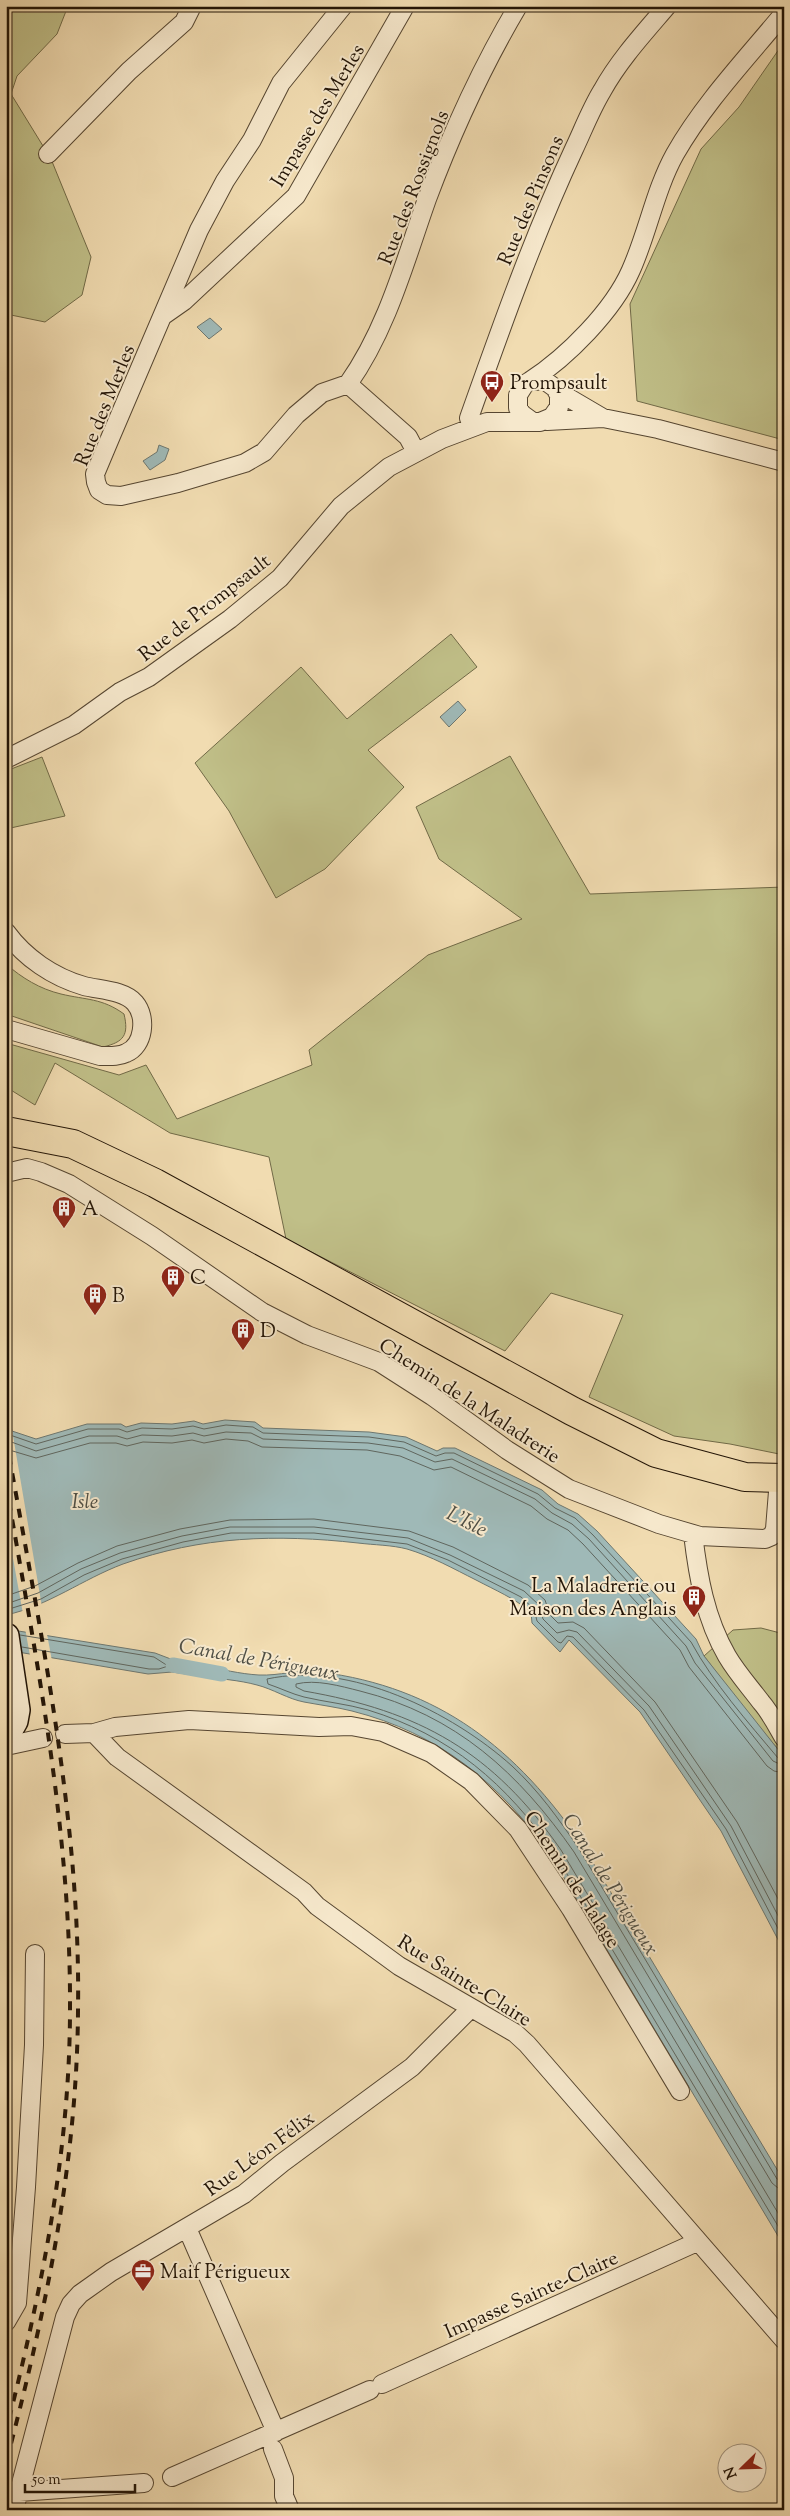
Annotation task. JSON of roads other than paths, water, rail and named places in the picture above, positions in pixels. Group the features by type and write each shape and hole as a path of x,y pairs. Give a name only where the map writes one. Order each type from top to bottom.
{"main road":[{"path":"6,1131 73,1144 154,1182 572,1411 656,1453 745,1477 781,1479"},
{"path":"6,1144 73,1144"},
{"path":"6,1636 15,1684 17,1710 15,1721 6,1737"}],"street":[{"path":"48,154 86,118 130,71 184,22 192,6"},
{"name":"Rue des Merles","path":"343,6 281,82 252,140 225,181 199,230 95,474 99,490 107,496 113,497 137,493 245,463 264,452 296,416 322,394 348,384"},
{"name":"Impasse des Merles","path":"164,315 184,301 296,196 405,6"},
{"name":"Rue des Rossignols","path":"348,384 366,358 381,324 410,252 442,161 484,67 518,6"},
{"name":"Rue des Pinsons","path":"479,425 468,418 541,224 567,165 602,91 624,58 667,6"},
{"path":"558,361 556,390 559,407 540,421 522,414 517,402 518,395 525,384 558,361 606,312 623,286 632,270 663,178 688,133 784,13"},
{"path":"530,381 544,380 556,390"},
{"path":"348,384 408,437 416,452"},
{"name":"Rue de Prompsault","path":"556,390 603,418"},
{"name":"Rue de Prompsault","path":"6,759 74,725 120,692 149,677 230,619 280,578 341,506 389,467 416,452 479,425 518,395"},
{"name":"Rue de Prompsault","path":"479,425 603,418 658,429 784,462"},
{"path":"6,932 35,962 82,985 120,994 135,1003 142,1020 142,1034 136,1046 128,1053 115,1056 100,1056 6,1029"},
{"name":"Chemin de la Maladrerie","path":"6,1173 27,1168 68,1184 152,1236 262,1312 307,1335 379,1362 432,1396 507,1450 569,1489 659,1524 693,1534 742,1540 765,1539 772,1536 775,1529 781,1479"},
{"path":"693,1534 698,1573 706,1608 726,1654 739,1675 763,1703 784,1738"},
{"name":"Chemin de Halage","path":"64,1734 94,1733 118,1728 189,1720 319,1727 351,1726 406,1740 446,1762 487,1795 518,1828 537,1854 680,2091"},
{"name":"Rue Sainte-Claire","path":"94,1733 118,1757 304,1892 324,1911 400,1966 470,2009 515,2033 542,2059 697,2242 784,2340"},
{"path":"6,1746 43,1738"},
{"path":"6,2322 16,2303 23,2226 34,2045 35,1954"},
{"name":"Rue Léon Félix","path":"14,2510 65,2317 71,2304 80,2294 110,2272 244,2194 282,2162 412,2067 470,2009"},
{"path":"187,2228 274,2441 284,2478 284,2496 290,2510"},
{"name":"Impasse Sainte-Claire","path":"172,2477 274,2441 376,2387 697,2242"},
{"path":"18,2492 144,2483"}],"water":[{"path":"210,318 222,329 209,339 197,327"},
{"path":"159,445 169,449 165,460 150,470 143,461 157,452"},
{"path":"458,701 466,710 449,727 440,717"},
{"name":"Isle","path":"10,1420 12,1431 36,1439 87,1424 121,1424 126,1427 141,1423 172,1424 194,1421 203,1424 225,1420 255,1422 263,1428 369,1432 406,1437 437,1451 443,1448 455,1448 542,1490 558,1504 578,1514 597,1531 696,1639 704,1656 784,1757 784,1951 721,1831 640,1712 569,1640 560,1652 532,1623 531,1612 525,1607 504,1594 434,1559 401,1548 328,1540 268,1538 210,1543 152,1555 123,1564 51,1599 6,1615 6,1421"},
{"path":"6,1629 155,1653 176,1661 194,1664 193,1675 172,1672 148,1674 6,1650"},
{"path":"203,1666 259,1675 304,1671 320,1672 363,1680 402,1692 438,1708 471,1728 502,1752 531,1780 558,1811 583,1846 784,2181 784,2246 551,1856 532,1830 489,1784 440,1748 413,1733 383,1721 346,1710 298,1701 257,1685 201,1676"}],"waterway":[{"name":"Canal de Périgueux","path":"173,1665 222,1674"}],"railway":[{"path":"6,1438 44,1651 65,1795 73,1867 78,2011 72,2126 56,2239 34,2351 6,2463"},
{"path":"6,1484 50,1745 65,1876 69,1942 70,2009 69,2063 65,2116 51,2222 31,2327 6,2431"}],"place":[{"name":"Prompsault","path":"492,403"},
{"name":"A","path":"64,1229"},
{"name":"C","path":"173,1298"},
{"name":"B","path":"95,1316"},
{"name":"D","path":"243,1351"},
{"name":"La Maladrerie ou Maison des Anglais","path":"694,1618"},
{"name":"Maif Périgueux","path":"143,2292"}],"water label":[{"name":"L'Isle","path":"467,1521"}]}
